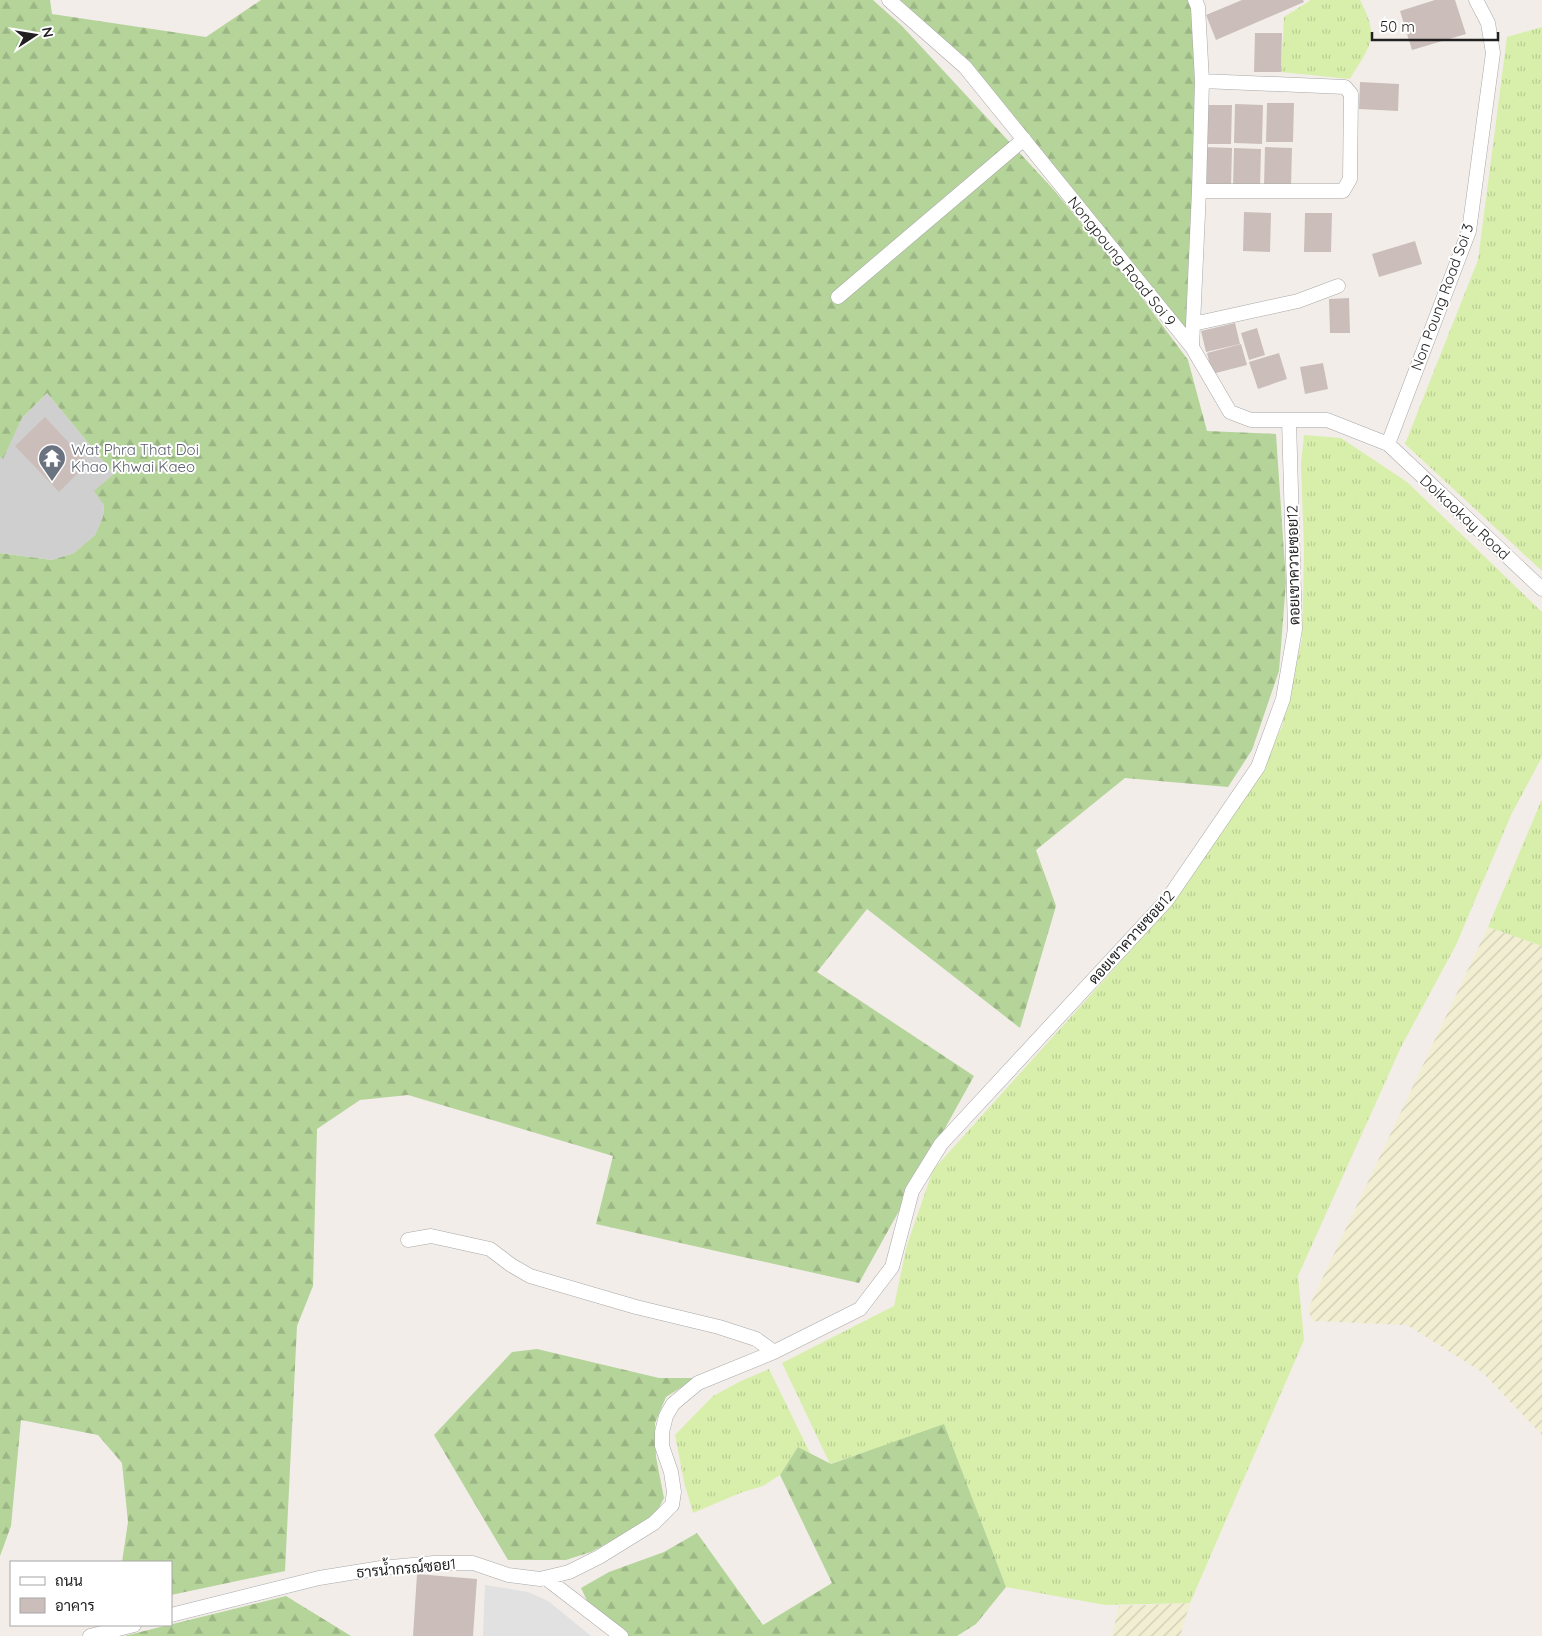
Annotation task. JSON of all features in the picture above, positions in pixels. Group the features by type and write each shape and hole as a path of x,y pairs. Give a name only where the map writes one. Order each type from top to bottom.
{"street":[{"name":"Nongpoung Road Soi 9","path":"889,0 965,67 1192,347 1230,412 1251,420 1327,420 1388,444"},
{"path":"1192,347 1202,81 1198,7 1195,0"},
{"name":"Non Poung Road Soi 3","path":"1388,444 1469,231 1493,53 1488,23 1476,0"},
{"path":"1199,191 1343,191 1350,178 1351,94 1345,87 1202,81"},
{"path":"838,297 1024,139"},
{"path":"1193,324 1298,301 1338,286"},
{"name":"ดอยเขาควายซอย12","path":"774,1352 860,1309 892,1267 912,1191 941,1144 1167,900 1258,766 1283,699 1295,628 1289,420"},
{"name":"Doikaokay Road","path":"1388,444 1542,589"},
{"path":"408,1240 431,1236 490,1249 511,1265 530,1276 756,1338 774,1352"},
{"name":"ธารน้ำกรณ์ซอย1","path":"172,1615 319,1578 381,1568 434,1563 473,1563 508,1575 548,1578 569,1572 599,1557 654,1523 672,1505 674,1492 671,1472 662,1446 662,1439 666,1416 673,1404 698,1383 774,1352"},
{"path":"548,1578 621,1636"},
{"path":"90,1636 130,1626"}],"shaded area":[{"name":"Wat Phra That Doi Khao Khwai Kaeo","path":"47,393 114,474 104,505 103,517 95,535 74,553 52,560 0,553 0,457 3,458 22,418"},
{"path":"1488,927 1542,946 1542,1435 1482,1372 1407,1325 1312,1321 1308,1309"},
{"path":"485,1585 528,1592 548,1601 591,1636 483,1636"},
{"path":"1190,1603 1180,1636 1112,1636 1119,1606"}],"green space":[{"path":"0,0 50,0 52,14 206,37 261,0 873,0 902,26 1053,189 1131,283 1188,360 1207,431 1276,434 1286,582 1279,671 1252,750 1228,787 1125,778 1036,850 1056,906 1020,1028 867,909 817,972 974,1076 859,1283 596,1224 613,1156 408,1095 360,1100 317,1129 313,1286 297,1326 285,1571 172,1595 172,1561 122,1561 128,1522 122,1463 98,1435 21,1420 11,1526 0,1556 0,553 52,560 74,553 95,535 103,517 104,505 94,491 114,474 47,393 22,418 3,459 0,457"},
{"path":"889,0 1192,0 1198,7 1192,347 965,67"},
{"path":"1311,0 1360,0 1370,24 1370,41 1368,49 1350,79 1281,72 1284,17"},
{"path":"1542,27 1542,571 1405,444 1478,260 1507,37"},
{"path":"1304,435 1341,438 1407,482 1542,612 1542,757 1511,815 1456,945 1401,1047 1298,1276 1304,1340 1190,1603 1105,1605 1006,1587 944,1425 830,1464 782,1363 894,1306 907,1245 933,1170 1159,919 1242,803 1282,727 1302,639 1304,550 1301,464"},
{"path":"1542,799 1542,946 1488,927"},
{"path":"537,1349 659,1378 696,1378 666,1397 655,1423 656,1457 664,1498 654,1518 591,1552 566,1560 508,1560 434,1435 512,1352"},
{"path":"769,1369 810,1453 798,1448 780,1475 763,1486 740,1493 693,1513 684,1482 675,1435 713,1396"},
{"path":"944,1424 1006,1587 976,1624 957,1636 623,1636 591,1609 581,1588 609,1572 664,1552 697,1533 763,1625 832,1583 780,1475 798,1447 831,1464"},
{"path":"286,1596 351,1636 124,1636 164,1626 172,1626 172,1624"}],"building":[{"path":"1242,0 1303,0 1304,2 1216,40 1206,15"},
{"path":"1435,0 1455,0 1466,34 1412,50 1400,11"},
{"path":"1255,33 1282,33 1281,72 1254,72"},
{"path":"1360,82 1399,84 1398,111 1359,109"},
{"path":"1267,103 1294,103 1293,142 1266,142"},
{"path":"1235,104 1263,105 1262,144 1234,143"},
{"path":"1205,105 1232,105 1231,144 1204,144"},
{"path":"1204,147 1232,148 1231,187 1203,186"},
{"path":"1265,147 1292,148 1291,187 1264,186"},
{"path":"1234,148 1261,149 1260,188 1233,187"},
{"path":"1244,212 1271,213 1270,252 1243,251"},
{"path":"1305,213 1332,213 1331,252 1304,252"},
{"path":"1415,241 1422,264 1379,277 1372,254"},
{"path":"1349,298 1350,333 1330,333 1329,299"},
{"path":"1235,323 1240,344 1206,352 1201,331"},
{"path":"1257,328 1265,355 1249,360 1241,333"},
{"path":"1241,344 1247,365 1212,374 1207,353"},
{"path":"1279,353 1287,379 1258,389 1249,362"},
{"path":"1323,363 1328,389 1305,394 1300,367"},
{"path":"45,417 88,463 59,492 15,446"},
{"path":"417,1574 477,1579 473,1636 413,1636"}],"place":[{"name":"Wat Phra That Doi Khao Khwai Kaeo","path":"52,482"}]}
